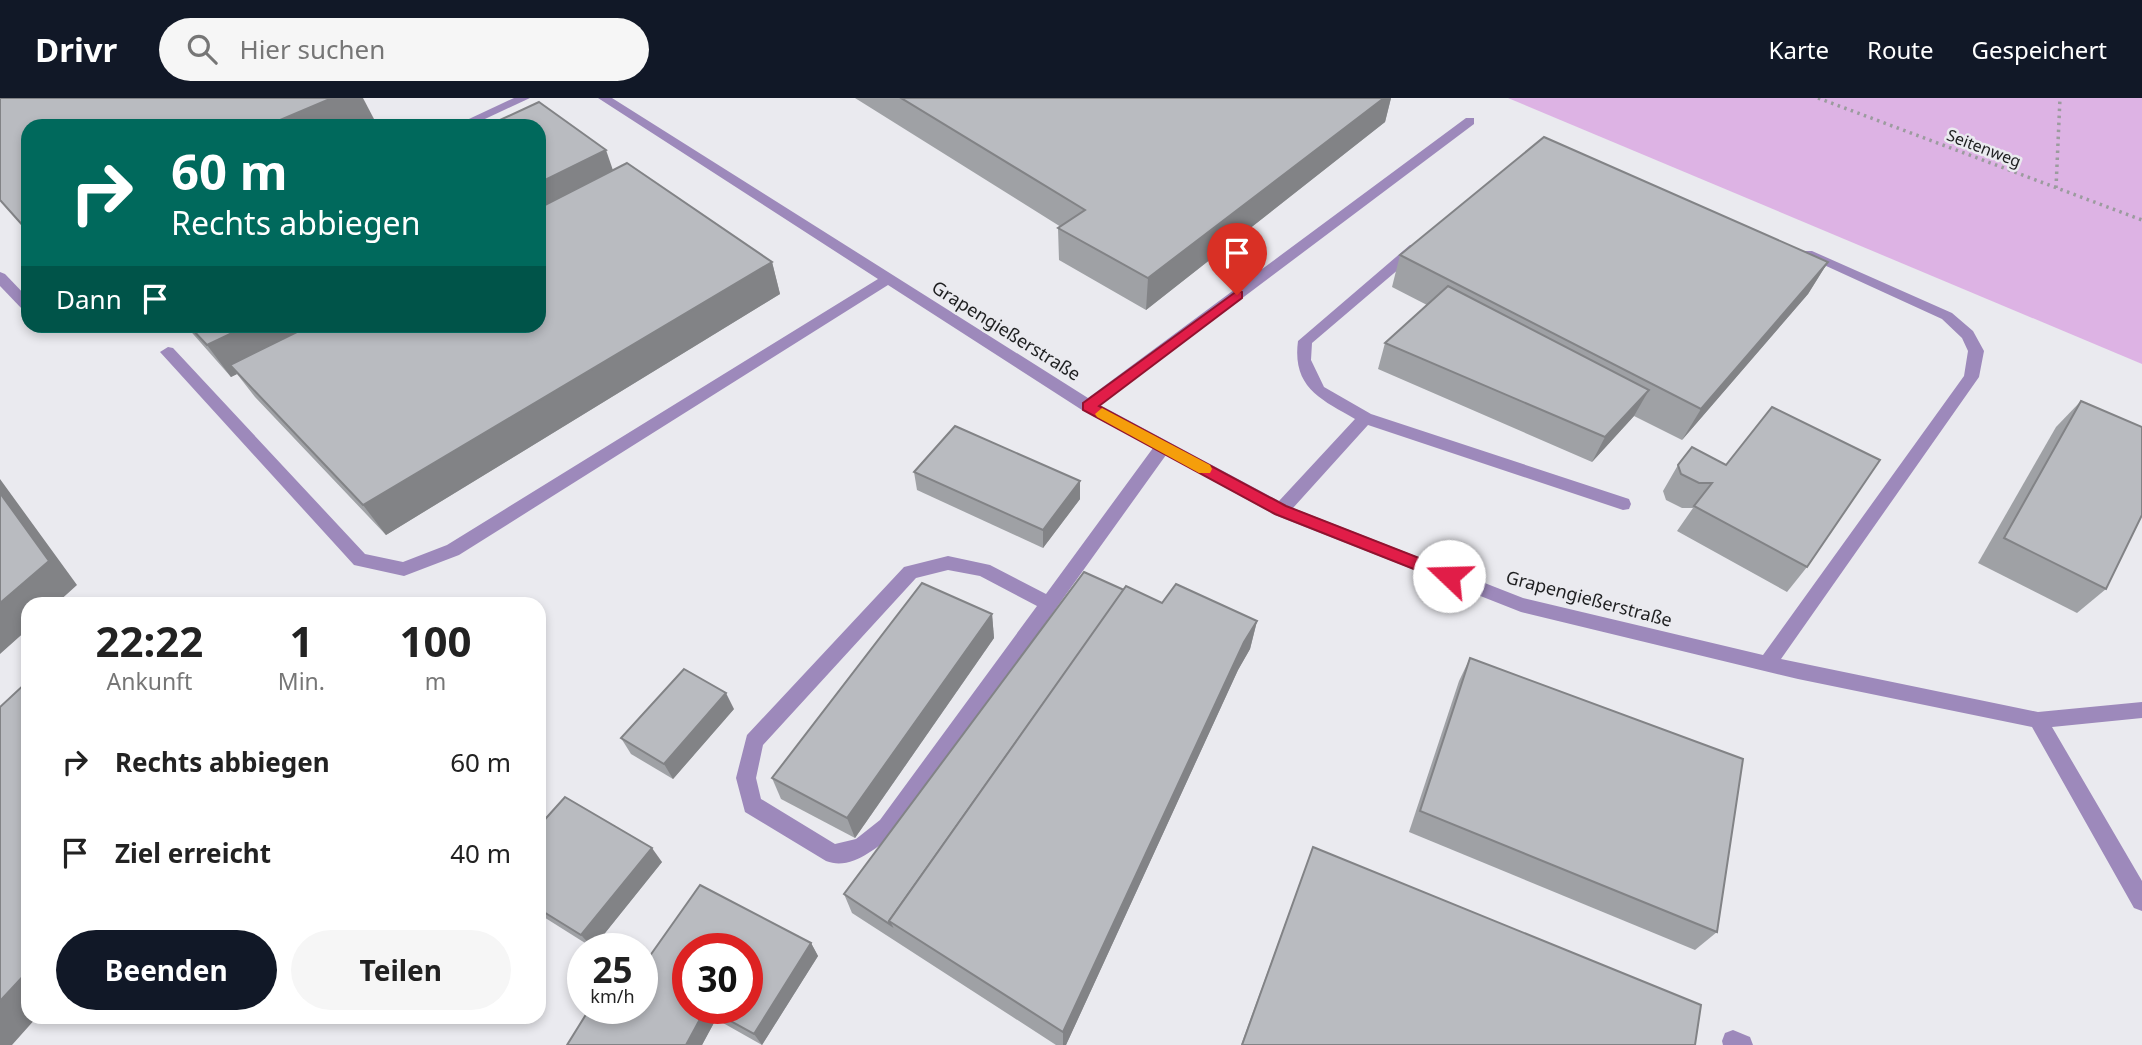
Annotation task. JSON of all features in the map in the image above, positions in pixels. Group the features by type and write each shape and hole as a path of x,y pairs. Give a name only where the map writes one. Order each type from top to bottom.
{"street":[{"path":"476,119 524,98"},
{"name":"Grapengießerstraße","path":"604,98 1088,406 1281,510 1521,605 1767,664 2038,720 2142,710"},
{"path":"1088,406 1470,121"},
{"path":"1430,234 1305,341 1303,360 1318,391 1365,418 1623,503"},
{"path":"1767,664 1971,377 1976,351 1968,335 1947,316 1794,249"},
{"path":"0,277 21,300"},
{"path":"168,352 360,560 404,569 453,550 888,279"},
{"path":"1281,510 1365,418"},
{"path":"1049,604 984,570 948,563 910,572 754,741 746,778 752,805 833,854 861,848 887,827 1049,604 1163,447"},
{"path":"2038,720 2142,901"}],"path":[{"name":"Seitenweg","path":"1818,98 2142,220"},
{"path":"2056,188 2060,98"}],"shaded area":[{"path":"1508,98 2142,98 2142,364"}],"building":[{"path":"0,98 332,98 282,119 21,119 21,224 0,200"},
{"path":"901,98 1384,98 1148,278 1058,228 1085,210"},
{"path":"539,102 606,150 546,180 546,119 502,119"},
{"path":"1544,137 1828,262 1701,409 1400,255"},
{"path":"627,163 772,262 363,505 230,365 295,333 546,333 546,204"},
{"path":"1448,286 1649,390 1605,437 1385,343"},
{"path":"196,333 232,333 207,345"},
{"path":"2081,401 2142,427 2142,515 2106,589 2004,538"},
{"path":"1772,407 1880,460 1807,567 1694,506 1712,483 1699,483 1681,474 1678,465 1692,447 1726,465"},
{"path":"955,426 1080,481 1043,530 914,472"},
{"path":"0,493 49,561 0,603"},
{"path":"1084,572 1124,590 889,921 891,925 844,894"},
{"path":"922,583 992,614 847,818 772,778"},
{"path":"1176,584 1257,621 1244,642 1063,1032 889,921 1126,586 1162,603"},
{"path":"1470,658 1743,759 1717,932 1420,811"},
{"path":"684,669 726,693 664,764 621,738"},
{"path":"21,688 21,978 0,1001 0,707"},
{"path":"565,797 652,848 583,933 578,933 546,913 546,818"},
{"path":"1313,847 1701,1005 1695,1045 1242,1045"},
{"path":"700,885 811,943 763,1020 763,933 672,933 672,1024 697,1024 686,1045 567,1045 580,1024 658,1024 658,944"},
{"path":"736,1024 760,1024 754,1034"}],"slow traffic":[{"path":"1102,414 1205,469"}],"route":[{"path":"1237,295 1088,406 1281,510 1449,576"}]}
